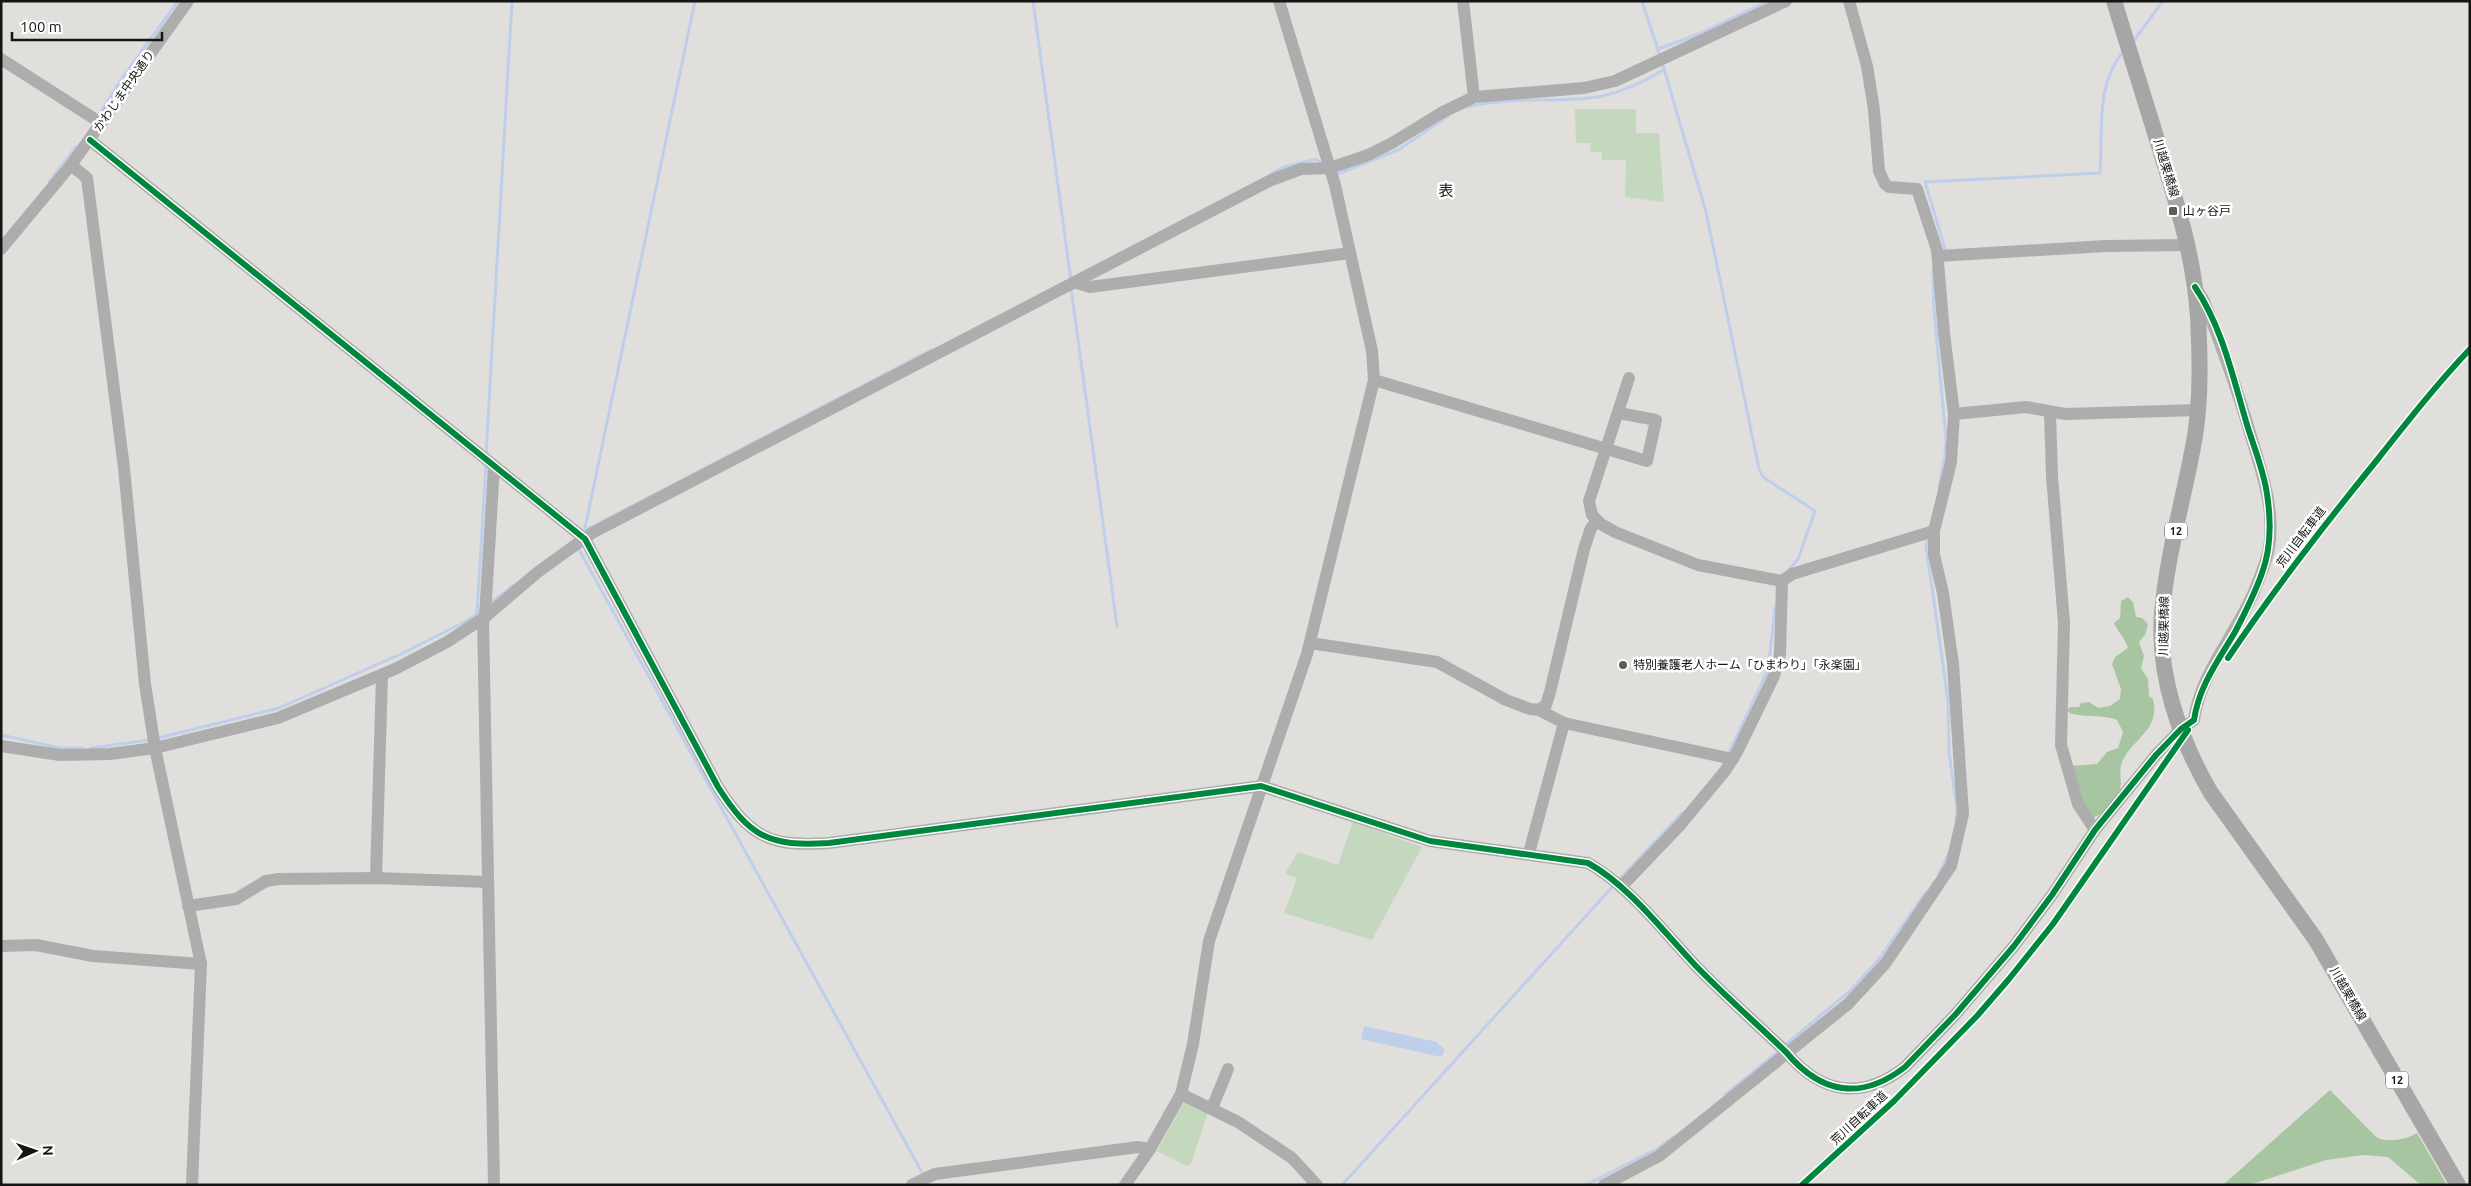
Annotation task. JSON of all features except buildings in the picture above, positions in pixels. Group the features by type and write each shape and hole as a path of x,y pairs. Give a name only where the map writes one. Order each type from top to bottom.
{"main road":[{"name":"川越栗橋線","path":"2114,1 2189,245 2195,287 2198,332 2198,410 2170,560 2162,615 2164,661 2181,729 2197,768 2211,792 2295,908 2337,976 2458,1185"}],"street":[{"name":"かわじま中央通り","path":"1,249 90,140 188,1"},
{"path":"1125,1185 1150,1149 1180,1094 1193,1044 1209,941 1310,642 1374,380 1372,351 1330,168 1279,1"},
{"path":"1463,1 1474,97"},
{"path":"1,746 60,755 87,756 155,748 278,718 382,675 420,657 484,618 544,567 592,533 1271,180 1301,169 1330,168 1368,155 1392,144 1441,113 1474,97 1584,88 1615,81 1786,1"},
{"path":"1604,1185 1659,1156 1848,1004 1884,964 1951,866 1958,844 1963,814 1956,704 1943,593 1934,555 1934,531 1951,462 1954,414 1944,333 1938,256 1917,189 1890,187 1885,184 1879,171 1874,110 1867,66 1849,1"},
{"path":"1,59 101,123"},
{"path":"90,140 585,539 718,787 734,811 746,824 766,838 798,845 829,842 1261,786 1430,841 1588,862 1602,870 1621,887 1701,971 1807,1073 1821,1083 1832,1087 1864,1088 1889,1080 1905,1068 1987,980 2052,895 2095,830 2156,755 2181,729 2194,720 2196,701 2209,673 2235,631 2252,597 2262,572 2269,546 2267,494 2260,465 2218,336 2204,301 2195,287"},
{"path":"71,165 87,178 124,468 145,684 155,748 201,964 192,1185"},
{"path":"1938,256 2106,246 2189,245"},
{"path":"1074,282 1090,287 1350,253"},
{"path":"1629,378 1589,500 1592,515 1615,532 1698,565 1782,581 1792,574 1934,531"},
{"path":"1374,380 1647,461 1656,420 1619,413"},
{"path":"1954,414 2026,406 2050,413 2198,410"},
{"path":"2050,413 2052,476 2064,622 2061,745 2078,804 2095,830"},
{"path":"494,466 484,618 494,1185"},
{"path":"1540,710 1546,705 1550,692 1584,549 1591,528 1598,520"},
{"path":"1621,887 1681,824 1733,759 1774,676 1780,654 1782,581"},
{"path":"1310,642 1437,662 1506,700 1530,710 1540,710 1564,723 1733,759"},
{"path":"376,878 382,675"},
{"path":"1529,854 1564,723"},
{"path":"188,906 236,899 266,881 279,879 376,878 488,882"},
{"path":"1,946 36,945 93,956 201,964"},
{"path":"1212,1108 1228,1069"},
{"path":"1180,1094 1212,1108 1292,1158 1317,1185"},
{"path":"912,1185 936,1174 1138,1147 1150,1149"}],"green space":[{"path":"1575,109 1636,109 1636,133 1659,133 1664,202 1625,197 1626,160 1602,160 1602,152 1591,152 1590,143 1576,143"},
{"path":"2128,597 2133,602 2136,617 2142,618 2148,624 2145,635 2139,642 2144,656 2141,668 2148,679 2149,696 2153,699 2153,719 2149,727 2125,756 2120,771 2121,785 2116,798 2105,811 2092,818 2083,804 2070,766 2097,764 2107,752 2118,748 2123,732 2117,720 2077,715 2067,711 2070,707 2079,707 2081,703 2089,702 2098,708 2110,706 2120,699 2121,689 2112,664 2115,657 2128,648 2114,623 2120,618 2121,601"},
{"path":"1353,822 1422,847 1372,940 1284,913 1297,878 1285,874 1298,852 1338,865"},
{"path":"2330,1090 2380,1139 2396,1140 2417,1133 2447,1185 2421,1185 2388,1157 2364,1155 2326,1160 2249,1185 2223,1185"},
{"path":"1186,1099 1208,1112 1191,1164 1187,1166 1157,1151"}],"water":[{"path":"1364,1026 1437,1042 1445,1050 1441,1057 1361,1039"}],"waterway":[{"path":"97,118 121,80 178,1"},
{"path":"486,455 512,1"},
{"path":"585,528 695,1"},
{"path":"1033,1 1071,281"},
{"path":"1642,1 1660,56"},
{"path":"1658,49 1699,34 1768,1"},
{"path":"2132,43 2163,1"},
{"path":"1946,252 1925,182 2100,173 2104,93 2108,78 2124,51"},
{"path":"1662,62 1706,212 1759,469 1763,477 1815,511 1798,559 1788,571"},
{"path":"1467,107 1497,102 1590,98 1629,88 1665,69"},
{"path":"1335,172 1338,174 1400,149 1448,116"},
{"path":"49,182 76,147"},
{"path":"1272,173 1284,167 1316,159 1322,163"},
{"path":"1933,269 1934,310 1946,439 1945,456 1939,486"},
{"path":"1071,288 1117,626"},
{"path":"582,532 931,350"},
{"path":"477,612 486,464"},
{"path":"1928,536 1926,546 1948,700 1949,753 1957,808 1956,820"},
{"path":"577,546 924,1176"},
{"path":"489,604 514,585"},
{"path":"1728,755 1768,670 1775,608"},
{"path":"158,738 279,708 403,653 470,619 482,609"},
{"path":"1,735 60,748 83,748"},
{"path":"91,748 149,740"},
{"path":"1618,881 1682,813"},
{"path":"1939,874 1948,855"},
{"path":"1342,1185 1614,885"},
{"path":"1784,1046 1851,990 1879,959 1926,892"},
{"path":"1725,1095 1780,1050"},
{"path":"1586,1185 1657,1149 1673,1137"}],"cycle path":[{"name":"荒川自転車道","path":"90,140 585,539 718,787 740,817 751,828 763,835 791,843 829,843 1261,786 1430,841 1588,863 1617,883 1645,909 1695,965 1799,1066 1813,1077 1827,1084 1842,1088 1873,1085 1889,1078 1905,1067 1955,1015 2014,946 2052,895 2095,830 2156,755 2181,729 2194,720 2196,708 2205,685 2235,632 2253,595 2265,564 2269,544 2269,514 2266,486 2220,338 2205,303 2195,287"},
{"name":"荒川自転車道","path":"2228,658 2263,607 2319,533 2422,403 2470,349"},
{"name":"荒川自転車道","path":"1802,1185 1894,1101 1977,1016 2009,979 2053,924 2188,730"}],"place":[{"name":"山ヶ谷戸","path":"2173,211"},
{"name":"特別養護老人ホーム「ひまわり」「永楽園」","path":"1623,665"}],"district":[{"name":"表","path":"1446,191"}]}
